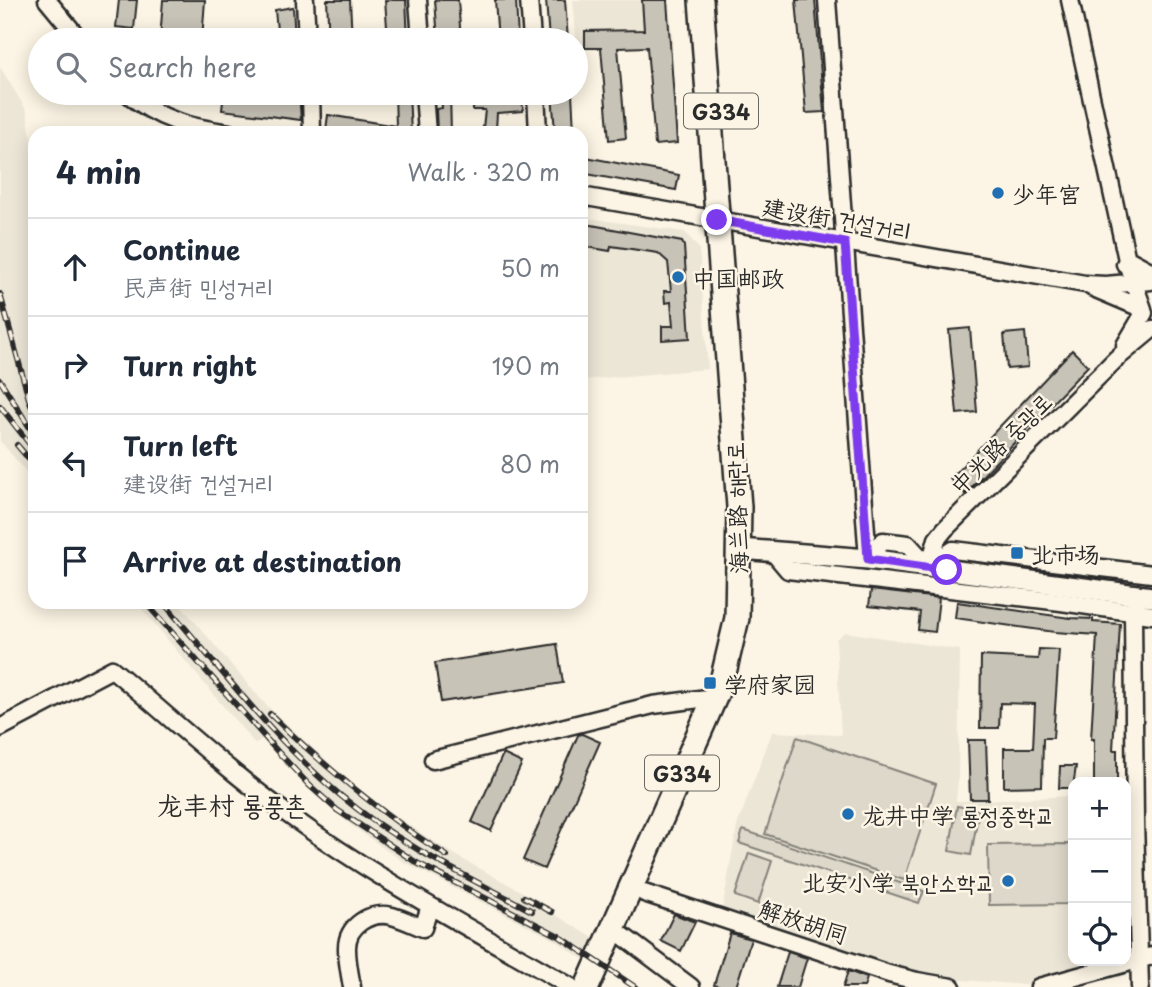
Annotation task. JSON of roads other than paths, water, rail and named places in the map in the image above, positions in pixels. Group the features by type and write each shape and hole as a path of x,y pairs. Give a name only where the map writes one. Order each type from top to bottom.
{"highway":[{"name":"海兰路 해란로","path":"701,0 723,221"},
{"name":"海兰路 해란로","path":"601,987 644,893 737,671 755,550 739,507 712,0"},
{"name":"海兰路 해란로","path":"587,987 723,677 755,550"}],"main road":[{"path":"755,550 929,567 1062,594 1142,602"}],"street":[{"path":"47,0 70,28"},
{"path":"305,0 306,28"},
{"path":"418,0 420,28"},
{"path":"529,0 531,28"},
{"path":"827,0 868,559"},
{"path":"1070,0 1133,283 1146,314"},
{"path":"142,105 168,120 189,126"},
{"path":"311,105 312,126"},
{"path":"425,105 426,126"},
{"path":"537,105 538,126"},
{"name":"建设街 건설거리","path":"588,196 1085,284"},
{"path":"1128,259 1152,278"},
{"path":"1085,284 1115,277 1128,259"},
{"path":"1085,284 1133,283 1152,278"},
{"name":"中光路 중광로","path":"1116,359 1146,314 1142,294 1152,278"},
{"path":"1085,284 1146,314"},
{"name":"中光路 중광로","path":"929,567 937,539 946,529 1116,359 1142,335 1152,330"},
{"path":"755,550 788,570 1062,594"},
{"path":"929,567 953,550 1152,574"},
{"path":"1142,602 1152,615"},
{"path":"1140,987 1145,957 1134,694 1142,602"},
{"path":"0,728 112,669 294,819 430,906 571,987"},
{"path":"1134,694 1152,695"},
{"path":"433,760 653,705 715,697"},
{"name":"解放胡同","path":"644,893 889,974 952,987"},
{"path":"352,987 346,948 353,928 363,920 381,915 423,928 430,906"},
{"path":"623,936 691,987"},
{"path":"1039,987 1145,957"}],"railway":[{"path":"0,294 28,395"},
{"path":"0,380 28,425"},
{"path":"0,406 28,442"},
{"path":"17,445 28,458"},
{"path":"151,609 278,752 337,810 417,863 559,936 635,987"},
{"path":"169,609 270,727 340,795 409,844 532,911"},
{"path":"270,714 355,790 447,856"},
{"path":"524,897 552,912"}],"place":[{"name":"少年宫","path":"998,193"},
{"name":"中国邮政","path":"678,277"},
{"name":"北市场","path":"1017,553"},
{"name":"学府家园","path":"710,683"},
{"name":"龙井中学 룡정중학교","path":"848,814"},
{"name":"北安小学 북안소학교","path":"1008,881"}],"district":[{"name":"龙丰村 룡풍촌","path":"231,804"}]}
